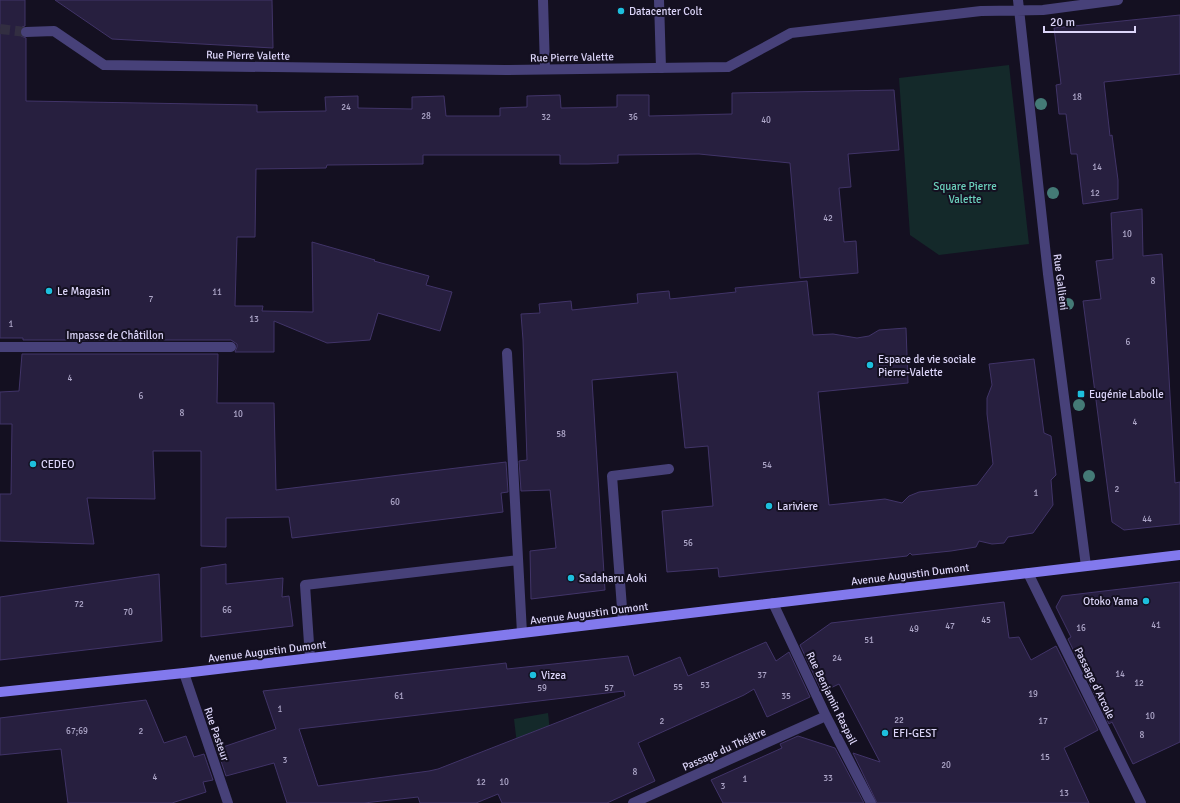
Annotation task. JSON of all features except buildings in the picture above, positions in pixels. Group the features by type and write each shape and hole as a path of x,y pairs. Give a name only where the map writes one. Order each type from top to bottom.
{"street":[{"path":"543,0 545,69"},
{"path":"659,0 661,68"},
{"name":"Rue Gallieni","path":"1018,0 1048,274 1086,566"},
{"name":"Rue Pierre Valette","path":"26,32 54,32 104,65 545,69 728,67 791,33 981,11 1043,10 1118,0"},
{"name":"Impasse de Châtillon","path":"0,347 230,347"},
{"path":"507,354 522,633"},
{"path":"623,621 612,476 669,469"},
{"name":"Avenue Augustin Dumont","path":"0,692 184,673 1180,555"},
{"path":"310,658 305,585 518,560"},
{"name":"Passage d'Arcole","path":"1028,573 1141,803"},
{"name":"Rue Benjamin Raspail","path":"772,603 826,716 871,803"},
{"name":"Rue Pasteur","path":"184,673 228,803"},
{"name":"Passage du Théâtre","path":"633,803 826,716"}],"green space":[{"name":"Square Pierre Valette","path":"1009,65 1029,244 939,255 910,235 899,78"},
{"path":"548,713 552,749 519,762 514,719"}],"tunnel":[{"path":"0,29 26,32"}],"place":[{"name":"Datacenter Colt","path":"621,11"},
{"name":"Le Magasin","path":"49,291"},
{"name":"Espace de vie sociale Pierre-Valette","path":"870,365"},
{"name":"Eugénie Labolle","path":"1081,394"},
{"name":"CEDEO","path":"33,464"},
{"name":"Lariviere","path":"769,506"},
{"name":"Sadaharu Aoki","path":"571,578"},
{"name":"Otoko Yama","path":"1146,601"},
{"name":"Vizea","path":"533,675"},
{"name":"EFI-GEST","path":"885,733"}]}
